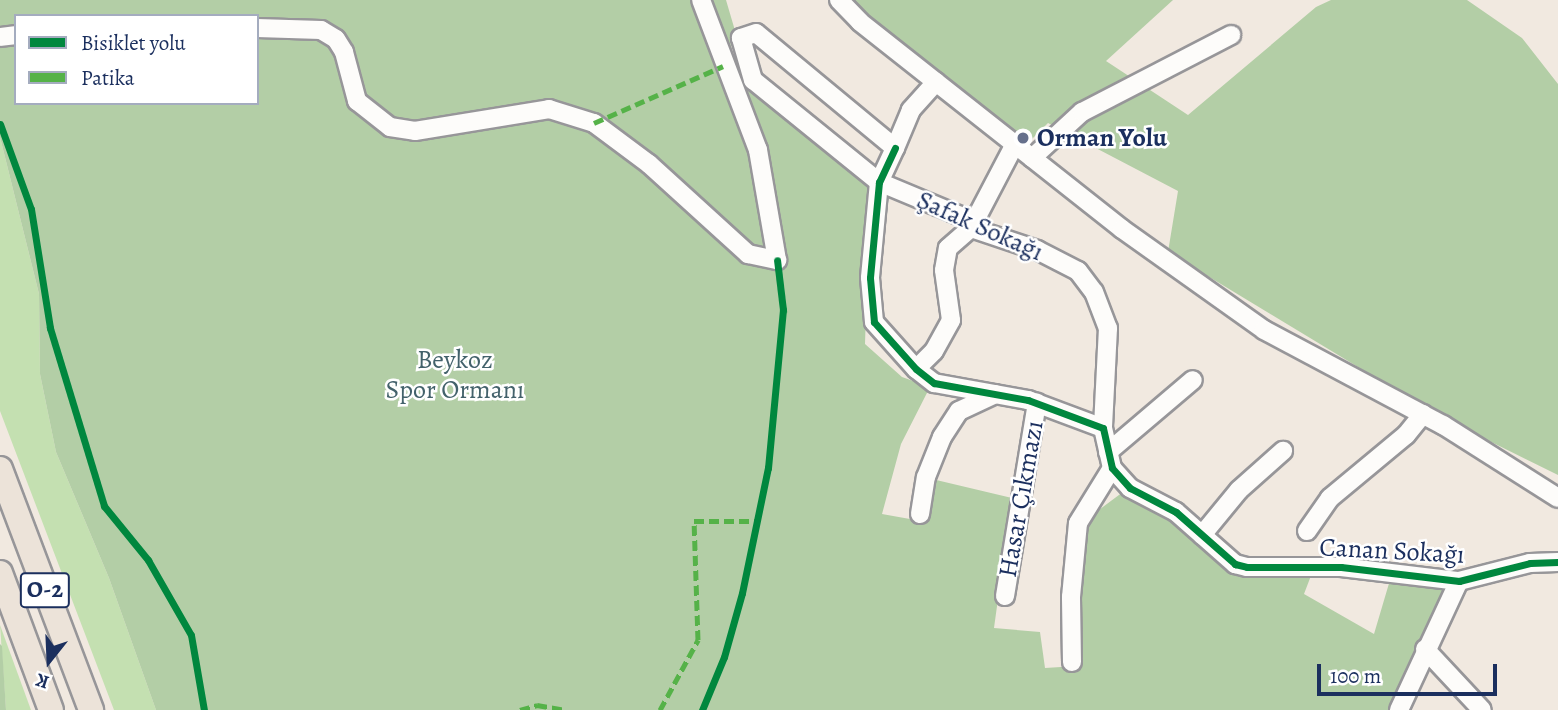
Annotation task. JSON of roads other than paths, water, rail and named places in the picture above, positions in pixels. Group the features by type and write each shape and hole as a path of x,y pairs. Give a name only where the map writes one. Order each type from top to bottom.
{"highway":[{"name":"O-2","path":"0,469 90,710"},
{"name":"O-2","path":"0,573 51,710"}],"street":[{"path":"259,28 321,30 336,39 344,52 357,101 390,127 415,131 549,109 584,119 649,164 748,254 776,260 758,149 701,0"},
{"path":"839,0 1032,158 1264,330 1423,414 1558,498"},
{"name":"Şafak Sokağı","path":"895,148 756,33 741,38 753,80 879,182 963,217 971,228 1037,250 1078,271 1094,292 1108,328 1103,428"},
{"path":"1032,158 1082,112 1231,35"},
{"path":"936,82 911,110 879,182 870,278 874,322 916,369 934,383 1037,403 1103,428 1110,460"},
{"path":"916,369 934,351 951,320 944,270 948,248 971,228 1015,144"},
{"path":"1072,662 1071,597 1078,523 1110,460 1194,380"},
{"path":"920,514 926,477 942,437 959,411 995,394"},
{"name":"Hasar Çıkmazı","path":"1005,596 1037,403"},
{"path":"1307,531 1330,498 1406,435 1423,414"},
{"path":"1202,535 1239,490 1283,451"},
{"name":"Canan Sokağı","path":"1110,460 1130,488 1177,512 1235,564 1247,567 1341,567 1459,581 1530,563 1558,562"},
{"path":"1399,710 1425,649 1459,581"},
{"path":"1425,649 1482,710"}],"place":[{"name":"Orman Yolu","path":"1023,138"}],"park label":[{"name":"Beykoz Spor Ormanı","path":"455,375"}]}
